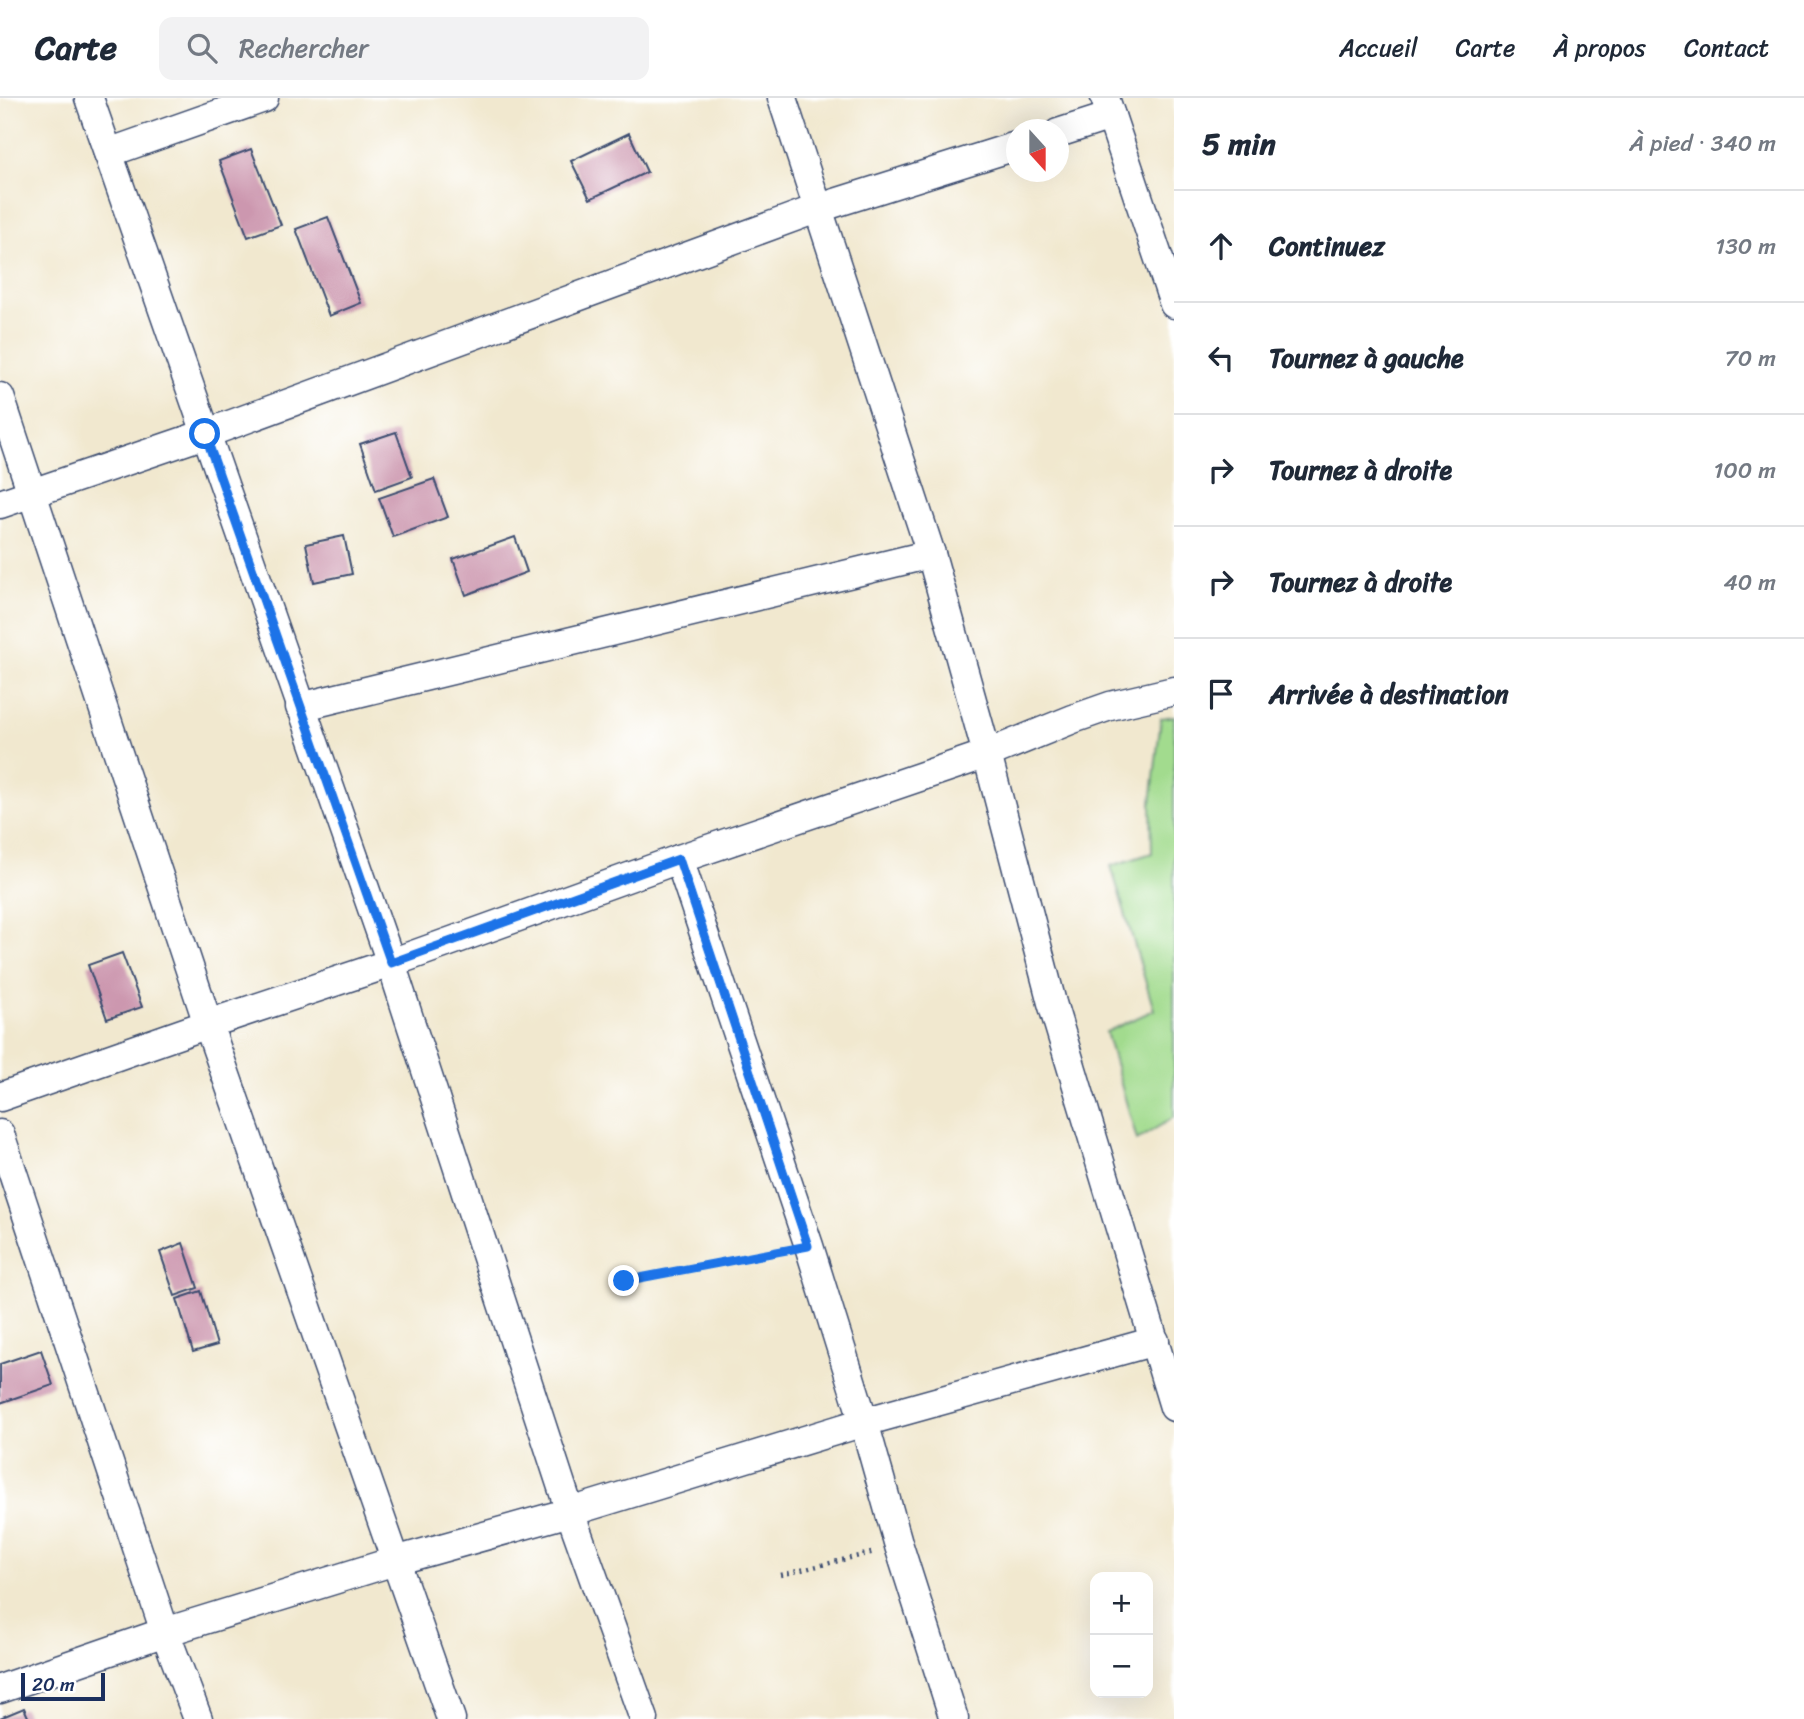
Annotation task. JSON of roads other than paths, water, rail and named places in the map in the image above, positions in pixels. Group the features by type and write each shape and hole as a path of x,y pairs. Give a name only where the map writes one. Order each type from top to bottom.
{"street":[{"path":"89,98 391,963 570,1512 644,1719"},
{"path":"108,153 264,98"},
{"path":"782,98 931,554 1052,1003 1174,1407"},
{"path":"1069,128 1108,107 1172,289"},
{"path":"0,503 205,434 819,208 1006,149"},
{"path":"0,397 208,1024 451,1719"},
{"path":"300,707 931,554"},
{"path":"0,1097 987,754 1097,710 1174,691"},
{"path":"679,859 808,1246 954,1719"},
{"path":"0,1134 165,1632 198,1719"},
{"path":"0,1689 165,1632 396,1561 570,1512 864,1422 1155,1341"}]}
